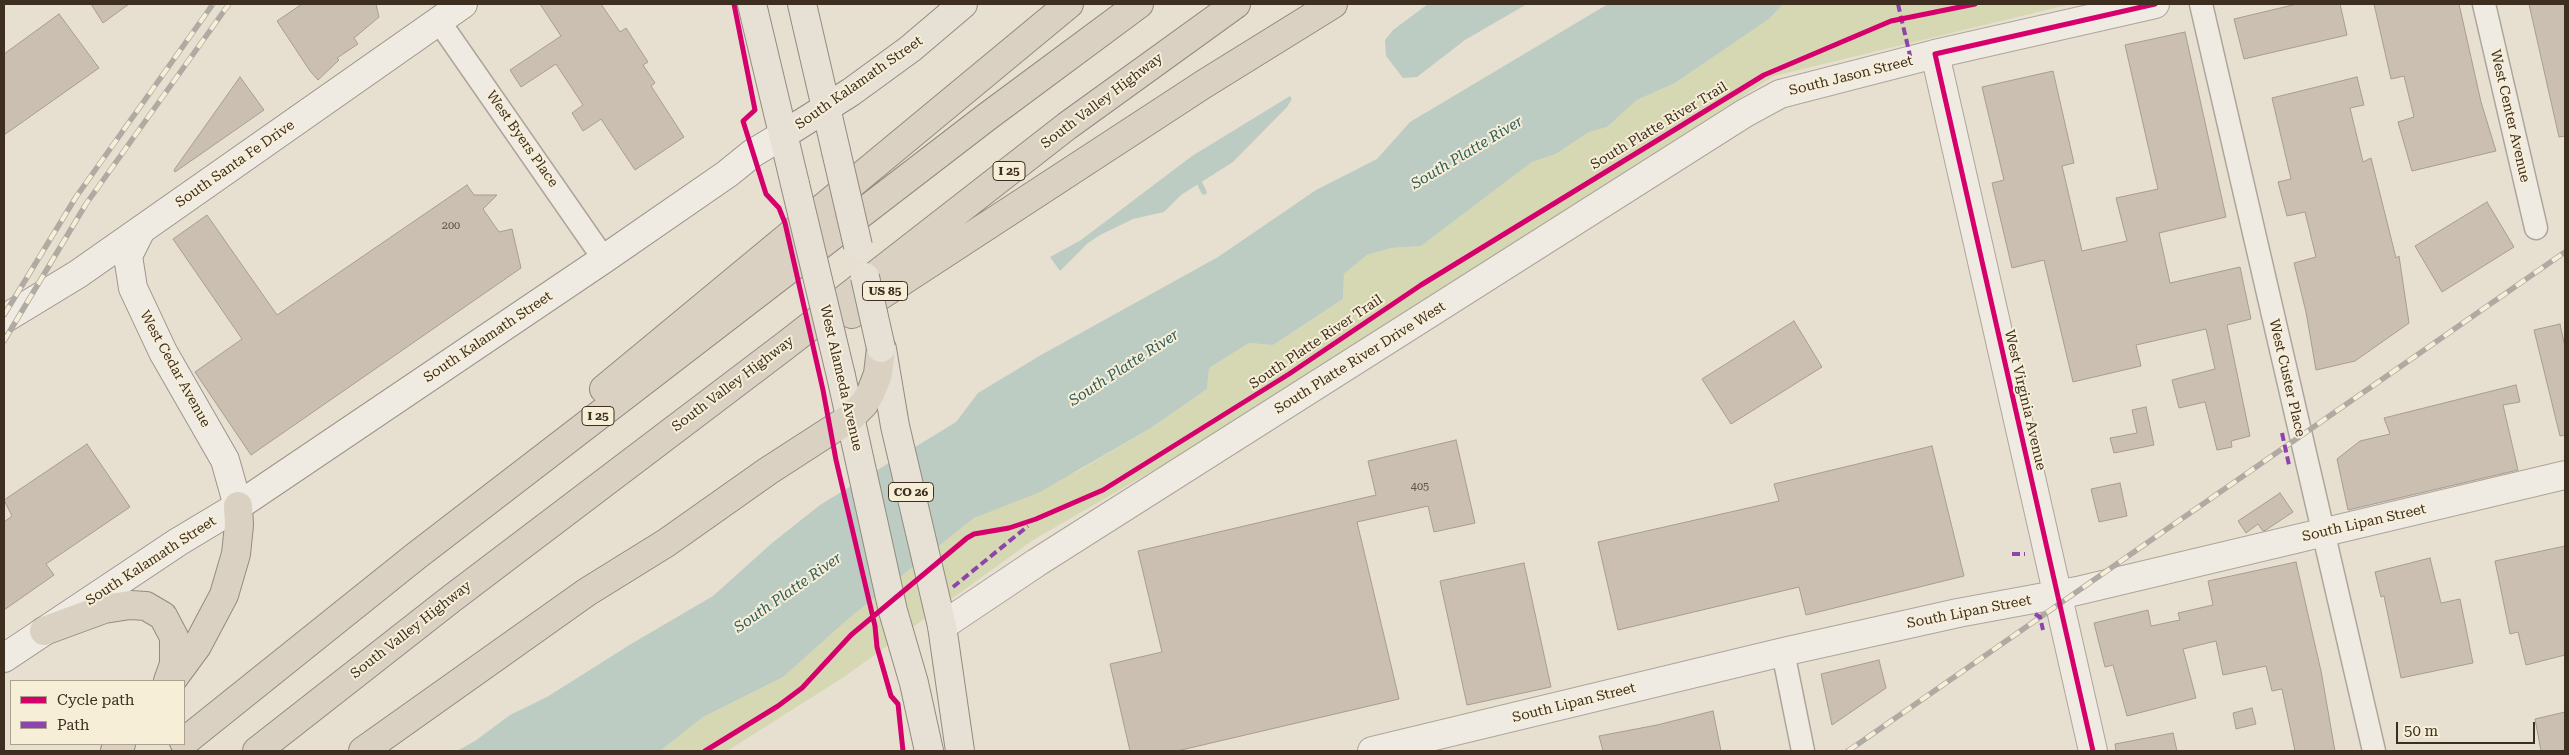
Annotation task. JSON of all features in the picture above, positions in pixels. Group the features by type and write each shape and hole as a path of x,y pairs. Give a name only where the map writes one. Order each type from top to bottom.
{"highway":[{"path":"416,556 540,442 1069,4"},
{"name":"I 25","path":"185,741 416,556 988,116 1139,4"},
{"name":"South Valley Highway","path":"257,751 451,598 786,345 1075,121 1236,4"},
{"name":"US 85","path":"451,598 915,271 1204,84 1333,4"},
{"path":"364,751 594,587 666,542 768,470 850,418 864,404 872,392 878,374 881,348"},
{"path":"171,680 197,646 224,595 236,554 239,525 238,506"},
{"path":"44,631 104,609 130,605 146,606 163,616 174,637 174,664 170,680"}],"main road":[{"name":"West Alameda Avenue","path":"752,4 842,376 893,611 914,683 929,751"},
{"name":"CO 26","path":"802,4 881,348 895,426 942,626 960,751"},
{"name":"South Kalamath Street","path":"783,135 826,109 910,48 963,4"}],"street":[{"name":"South Santa Fe Drive","path":"4,319 78,274 462,4"},
{"name":"South Jason Street","path":"1780,94 1935,54 2155,4"},
{"name":"West Custer Place","path":"2201,4 2374,751"},
{"name":"West Center Avenue","path":"2484,4 2536,228"},
{"name":"West Byers Place","path":"438,20 604,259"},
{"name":"West Virginia Avenue","path":"1935,54 2092,751"},
{"name":"South Platte River Drive West","path":"942,626 1073,539 1744,113 1780,94"},
{"name":"South Kalamath Street","path":"4,658 178,542 238,506 604,259 727,174 753,153 783,135"},
{"name":"West Cedar Avenue","path":"141,230 128,256 133,288 163,352 225,460 238,506"},
{"name":"South Lipan Street","path":"1372,751 1783,652 1958,613 2057,595 2565,475"},
{"path":"1783,652 1802,751"}],"green space":[{"path":"1783,4 2071,4 1774,76 1206,440 1033,540 844,677 727,751 660,751 703,717 783,677 848,619 974,518 1080,470 1151,428 1207,389 1209,368 1249,343 1273,345 1343,299 1344,274 1367,255 1391,248 1421,246 1532,162 1556,154 1589,132 1607,127 1637,100 1675,83 1769,19"}],"water":[{"path":"1428,4 1527,4 1465,40 1417,77 1403,78 1386,56 1385,40 1393,30"},
{"name":"South Platte River","path":"1608,4 1783,4 1769,19 1675,83 1637,100 1607,127 1589,132 1556,154 1532,162 1421,246 1391,248 1367,255 1344,274 1343,299 1273,345 1249,343 1209,368 1207,389 1151,428 1040,492 974,518 848,619 783,677 703,717 660,751 457,751 475,741 510,715 547,697 631,644 713,596 772,543 820,505 956,422 978,393 1041,355 1218,257 1316,190 1377,159 1410,122"},
{"path":"1290,96 1292,99 1287,107 1233,162 1181,195 1164,212 1133,219 1100,235 1088,243 1060,271 1050,257 1081,240 1192,156"}],"building":[{"path":"91,4 129,4 103,23"},
{"path":"302,4 376,4 379,17 354,38 358,44 337,58 339,60 318,80 277,21"},
{"path":"540,4 601,4 620,32 626,28 648,62 643,65 655,83 651,86 684,137 635,170 601,119 583,131 572,113 583,105 556,64 521,87 510,70 561,36"},
{"path":"2297,4 2340,4 2347,35 2244,59 2234,19"},
{"path":"2374,4 2459,4 2481,102 2496,151 2412,171 2398,122 2414,117 2404,76 2391,79"},
{"path":"2529,4 2565,4 2565,136 2559,137"},
{"path":"59,14 99,68 4,135 4,54"},
{"path":"2185,32 2226,217 2159,233 2170,283 2240,267 2251,319 2227,325 2250,436 2231,441 2232,447 2217,450 2205,402 2179,408 2172,380 2215,369 2206,329 2136,345 2141,366 2073,382 2044,260 2012,268 1992,183 2004,180 1982,87 2053,71 2074,163 2062,166 2082,251 2127,241 2116,198 2158,189 2125,45"},
{"path":"240,77 264,110 175,172 174,170"},
{"path":"2357,77 2364,105 2350,108 2363,162 2371,158 2396,258 2399,256 2409,323 2355,361 2316,370 2306,312 2294,263 2316,257 2305,212 2287,216 2278,182 2291,179 2272,98"},
{"path":"467,185 474,195 497,195 483,209 499,232 512,229 521,268 251,455 195,372 242,339 173,239 207,215 277,315"},
{"path":"2487,202 2514,247 2442,292 2415,246"},
{"path":"1794,321 1822,367 1731,424 1702,379"},
{"path":"2560,324 2565,347 2565,435 2560,436 2534,330"},
{"path":"2516,385 2520,402 2503,405 2518,470 2348,510 2337,459 2360,441 2390,434 2384,418"},
{"path":"2146,407 2154,445 2114,453 2110,438 2137,433 2132,410"},
{"path":"1456,440 1475,523 1434,532 1428,506 1357,522 1399,699 1177,751 1130,751 1110,664 1162,652 1138,551 1376,495 1368,461"},
{"path":"87,444 130,507 46,564 54,575 4,610 4,522 12,516 4,500"},
{"path":"1932,446 1964,576 1806,615 1799,587 1618,630 1598,542 1779,501 1774,484"},
{"path":"2120,483 2127,516 2099,522 2091,489"},
{"path":"2280,493 2293,512 2266,530 2263,531 2258,524 2246,533 2238,521"},
{"path":"2565,546 2565,655 2526,665 2518,632 2510,634 2495,561"},
{"path":"2430,558 2441,603 2460,599 2473,663 2401,678 2384,596 2381,597 2375,572"},
{"path":"2296,562 2321,671 2335,751 2295,751 2282,689 2272,691 2266,666 2223,675 2216,641 2183,649 2196,698 2127,716 2113,665 2105,667 2094,623 2148,610 2151,626 2180,620 2178,613 2213,605 2208,581"},
{"path":"1524,563 1551,687 1467,705 1440,581"},
{"path":"1879,660 1886,688 1832,725 1821,674"},
{"path":"2252,708 2256,724 2236,729 2233,713"},
{"path":"1713,711 1721,751 1603,751 1599,736 1657,725"},
{"path":"2565,712 2565,751 2541,751 2535,719"},
{"path":"2173,733 2177,751 2116,751 2115,744"}],"waterway":[{"path":"1200,184 1204,192"}],"railway":[{"path":"4,315 76,197 213,4"},
{"path":"4,341 86,204 229,4"},
{"path":"1848,751 2565,252"}],"marked path":[{"path":"1898,4 1911,60"},
{"path":"2282,433 2289,465"},
{"path":"953,587 1028,526"},
{"path":"2012,554 2025,554"},
{"path":"2035,614 2040,617 2043,630"}],"cycle path":[{"path":"734,4 755,110 743,121 766,194 779,208 785,223 823,390 836,460 875,626 877,647 891,696 898,704 903,751"},
{"name":"South Platte River Trail","path":"705,751 778,706 802,688 851,635 967,538 974,534 1009,528 1036,519 1103,490 1289,374 1421,285 1764,75 1891,21 1975,4"},
{"path":"2093,751 1935,54 2155,4"}]}
